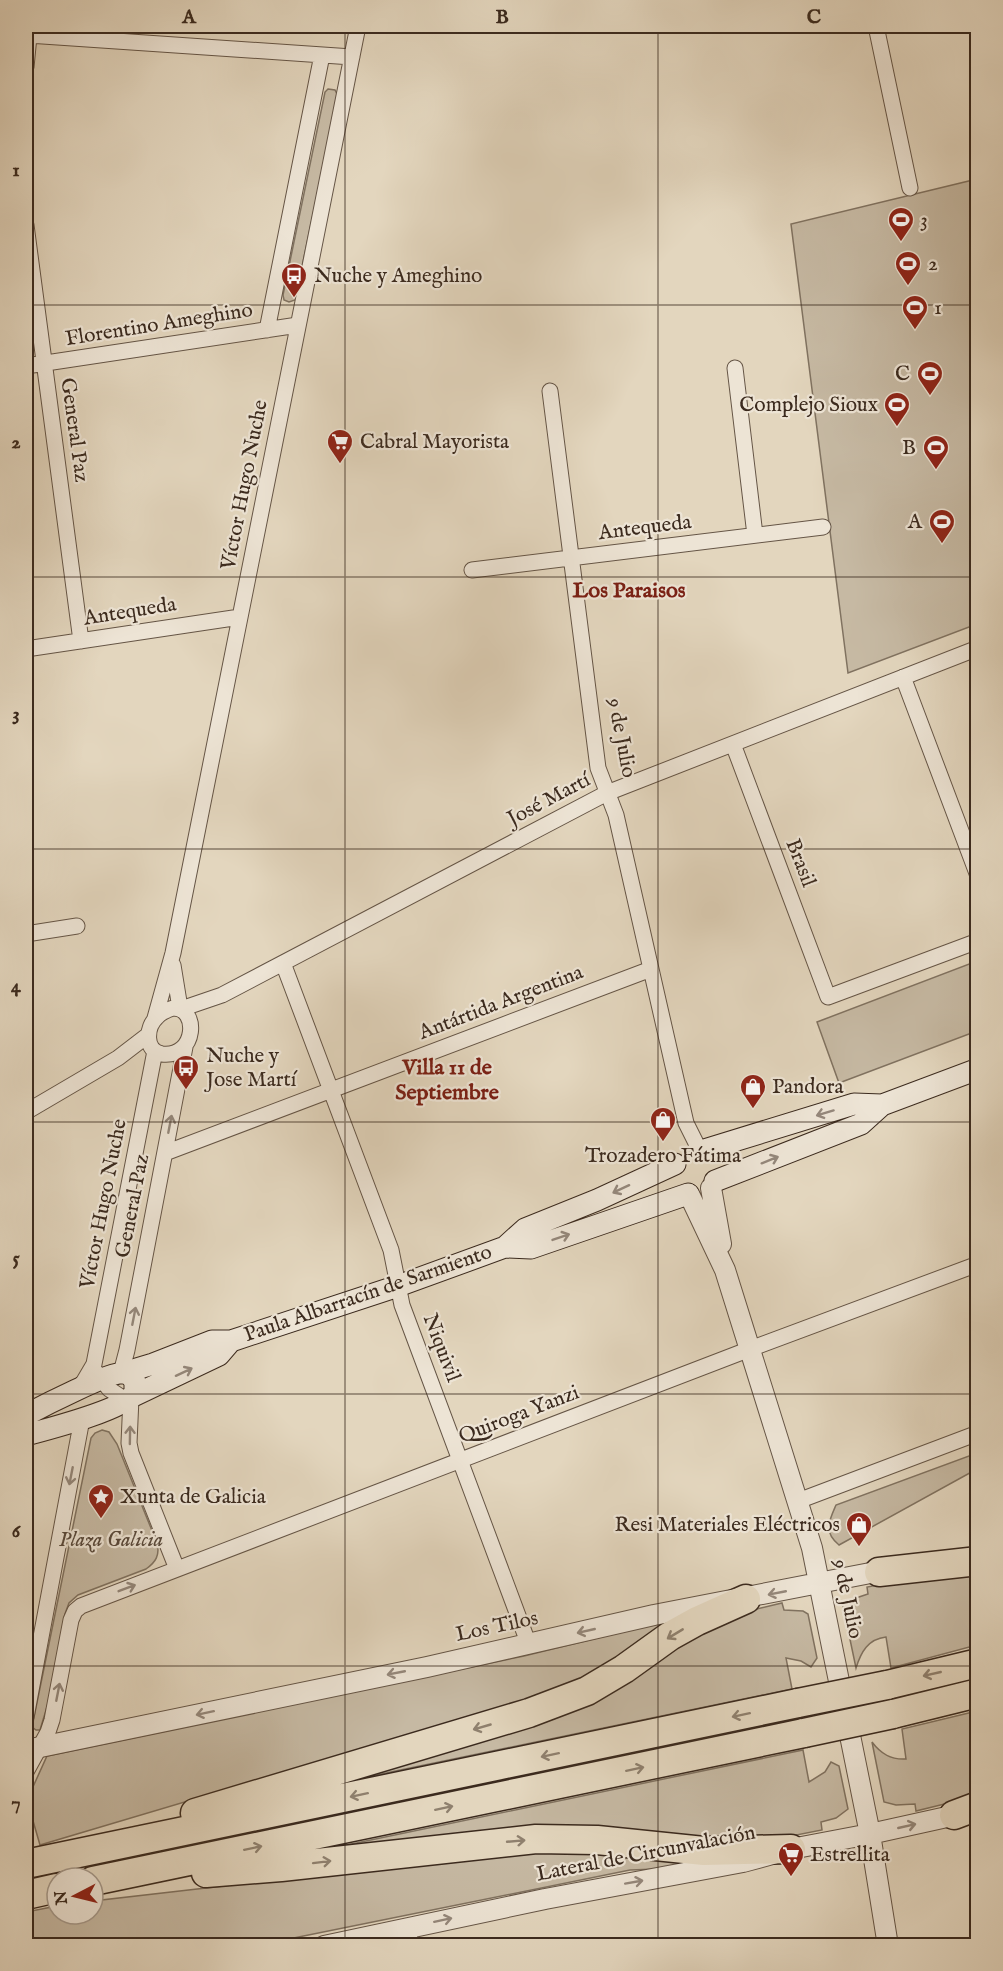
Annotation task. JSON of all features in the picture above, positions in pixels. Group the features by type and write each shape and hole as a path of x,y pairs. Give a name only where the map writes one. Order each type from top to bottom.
{"highway":[{"path":"879,1572 978,1562"},
{"path":"88,1852 153,1827 280,1786 551,1706 587,1691 678,1632 746,1599"},
{"path":"26,1864 887,1685 978,1663"},
{"path":"105,1879 804,1733 978,1693"},
{"path":"105,1880 281,1867 536,1839 597,1840 704,1851 791,1849"},
{"path":"26,1895 45,1891"}],"main road":[{"name":"Paula Albarracín de Sarmiento","path":"713,1185 861,1124 882,1105 977,1070"},
{"name":"Paula Albarracín de Sarmiento","path":"73,1392 110,1373 153,1364 212,1341 231,1341 398,1286 504,1247 525,1229 597,1200 690,1155 854,1104 882,1105"},
{"path":"690,1155 709,1155 717,1171 713,1185 701,1195 689,1194 678,1188 673,1175 690,1155"},
{"name":"Paula Albarracín de Sarmiento","path":"504,1247 531,1248 689,1194"},
{"name":"Paula Albarracín de Sarmiento","path":"80,1419 130,1398 219,1355 231,1341"},
{"path":"110,1373 129,1375 135,1382 136,1388 130,1398"},
{"path":"26,1415 73,1392"},
{"path":"73,1392 64,1402 64,1408 70,1416 80,1419"},
{"path":"26,1435 80,1419"}],"street":[{"name":"Víctor Hugo Nuche","path":"155,1018 173,953 358,26"},
{"path":"876,26 910,188"},
{"path":"26,67 29,30 352,57"},
{"path":"267,330 322,55"},
{"name":"General Paz","path":"26,225 81,641"},
{"name":"Florentino Ameghino","path":"26,366 298,325"},
{"path":"735,368 755,535"},
{"name":"9 de Julio","path":"550,391 598,768 615,815 686,1123 690,1155"},
{"name":"Antequeda","path":"472,570 823,527"},
{"name":"Antequeda","path":"26,649 240,617"},
{"name":"José Martí","path":"190,1024 208,1005 222,995 607,793 978,648"},
{"path":"903,677 978,876"},
{"name":"Brasil","path":"733,744 828,997 978,941"},
{"path":"26,934 77,926"},
{"name":"Víctor Hugo Nuche","path":"173,953 175,987 180,1009"},
{"name":"Niquivil","path":"284,963 391,1251 402,1305 529,1645"},
{"name":"Antártida Argentina","path":"165,1153 651,969"},
{"name":"José Martí","path":"180,1009 222,995"},
{"path":"109,1064 155,1051 169,1054 180,1051 185,1047 190,1035 187,1014 180,1009 165,1011 155,1018 148,1035 151,1047 155,1051"},
{"path":"26,1112 109,1064 148,1035"},
{"name":"General Paz","path":"110,1373 125,1359 185,1047"},
{"name":"Víctor Hugo Nuche","path":"110,1373 155,1051"},
{"name":"9 de Julio","path":"713,1185 726,1270 798,1501 820,1584 870,1834 888,1946"},
{"name":"9 de Julio","path":"689,1194 726,1270"},
{"name":"Quiroga Yanzi","path":"33,1748 52,1720 72,1620 77,1608 750,1349 978,1264"},
{"path":"130,1398 129,1443 177,1569"},
{"path":"26,1717 80,1419"},
{"path":"798,1501 978,1433"},
{"name":"Los Tilos","path":"33,1748 529,1645 654,1615 879,1572 978,1546"},
{"path":"26,1772 33,1748"},
{"name":"Lateral de Circunvalación","path":"324,1946 409,1937 545,1899 743,1862 791,1849 870,1834 970,1810"}],"green space":[{"path":"328,89 335,90 338,96 295,300 289,302 284,300 283,295 325,92"},
{"name":"Complejo Sioux","path":"977,179 977,624 848,673 791,224"},
{"path":"977,961 977,1031 839,1083 817,1022"},
{"name":"Plaza Galicia","path":"102,1430 109,1432 117,1444 157,1543 157,1555 155,1561 146,1569 78,1595 69,1603 50,1697 40,1730 36,1730 32,1727 91,1438"},
{"path":"977,1453 977,1469 839,1545 831,1536 829,1526 836,1505"},
{"path":"977,1567 977,1645 891,1668 886,1637 880,1638 866,1647 856,1668 843,1606 853,1599 868,1594 867,1587"},
{"path":"782,1603 784,1610 803,1611 808,1614 817,1658 811,1667 801,1661 786,1658 792,1689 328,1785 629,1672 744,1612"},
{"path":"678,1620 571,1687 40,1845 27,1800 47,1756 524,1656"},
{"path":"977,1711 977,1796 916,1811 915,1804 896,1805 884,1802 872,1742 887,1755 906,1759 902,1729"},
{"path":"803,1750 809,1782 825,1772 831,1762 839,1766 848,1809 836,1818 821,1822 822,1830 756,1843 337,1847"},
{"path":"529,1851 704,1859 657,1869 630,1870 259,1945 26,1946 26,1912 45,1908 45,1926 105,1926 105,1900"}],"place":[{"name":"3","path":"901,243"},
{"name":"2","path":"908,287"},
{"name":"Nuche y Ameghino","path":"294,299"},
{"name":"1","path":"915,331"},
{"name":"C","path":"930,397"},
{"name":"Complejo Sioux","path":"897,428"},
{"name":"Cabral Mayorista","path":"340,465"},
{"name":"B","path":"936,471"},
{"name":"A","path":"942,545"},
{"name":"Nuche y Jose Martí","path":"186,1091"},
{"name":"Pandora","path":"753,1110"},
{"name":"Trozadero Fátima","path":"663,1143"},
{"name":"Xunta de Galicia","path":"101,1520"},
{"name":"Resi Materiales Eléctricos","path":"859,1548"},
{"name":"Estrellita","path":"791,1878"}],"district":[{"name":"Los Paraisos","path":"629,591"},
{"name":"Villa 11 de Septiembre","path":"447,1080"}]}
